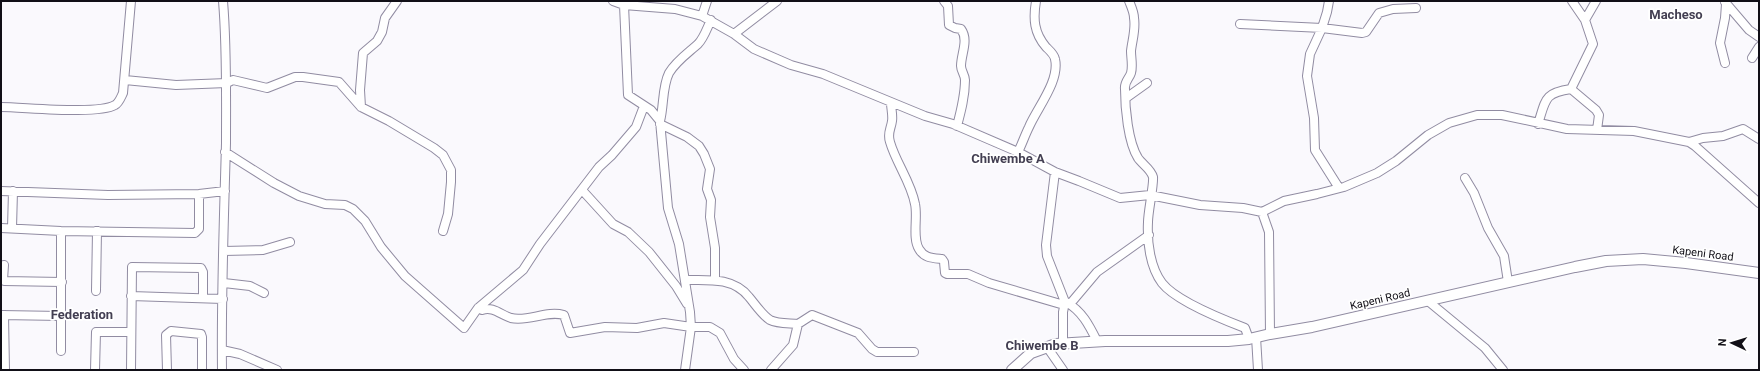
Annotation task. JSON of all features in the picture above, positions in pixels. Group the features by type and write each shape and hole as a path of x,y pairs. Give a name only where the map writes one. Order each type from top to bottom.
{"main road":[{"name":"Kapeni Road","path":"1012,370 1031,353 1047,347 1063,344 1097,341 1204,342 1253,338 1312,327 1575,267 1626,260 1643,259 1686,263 1759,273"}],"street":[{"path":"1,107 80,110 107,108 120,101 125,80 131,1"},
{"path":"222,370 227,62 223,1"},
{"path":"361,107 360,90 363,53 377,41 382,32 384,18 397,1"},
{"path":"613,1 624,5 675,9 702,16 734,34 754,49 785,63 823,74 891,103 957,126 1018,152 1055,172 1120,198 1150,195 1200,205 1243,208 1262,212 1284,201 1339,188 1377,173 1396,161 1428,136 1456,121 1477,115 1502,115 1538,124 1567,129 1634,130 1689,142 1759,203"},
{"path":"702,16 707,1"},
{"path":"734,34 777,1"},
{"path":"944,1 948,6 949,25 961,29 963,35 964,47 961,67 965,80 963,102 957,126"},
{"path":"1018,152 1029,126 1051,84 1056,65 1054,56 1039,39 1037,34 1034,18 1036,1"},
{"path":"1128,1 1134,17 1134,22 1131,72 1125,86 1126,98 1131,140 1134,150 1138,158 1147,167 1153,177 1148,222 1149,245 1156,271 1164,285 1184,300 1245,328 1253,338 1258,370"},
{"path":"1329,1 1322,28 1313,45 1308,64 1308,82 1314,118 1314,146 1339,188"},
{"path":"1571,89 1593,44 1585,20 1572,1"},
{"path":"1585,20 1596,1"},
{"path":"1725,2 1748,30 1758,34"},
{"path":"1725,2 1725,18 1720,43 1725,63"},
{"path":"624,5 627,93 629,96 656,114 660,122 688,137 699,146 710,169 707,189 711,200 710,217 716,257 715,280"},
{"path":"1240,24 1322,28 1362,33 1366,32 1379,13 1393,9 1416,8"},
{"path":"685,370 691,328 690,312 679,244 668,208 660,122 669,72 685,54 698,43 711,20"},
{"path":"1752,58 1759,47"},
{"path":"125,80 176,85 226,83 233,80 267,88 295,77 335,81 344,86 361,107 390,121 443,155 451,170 448,214 443,230"},
{"path":"1126,98 1148,83"},
{"path":"1538,124 1547,98 1555,91 1571,89 1596,110 1599,115 1597,130"},
{"path":"891,103 893,121 888,132 889,141 900,169 913,194 917,219 915,240 921,253 929,258 942,259 944,262 945,273 947,274 968,274 989,283 1076,308 1086,320 1097,341"},
{"path":"225,152 274,183 299,196 325,204 345,204 353,209 365,221 381,247 405,276 462,327 466,327 478,308 523,270 540,244 599,167 612,155 636,127 644,106"},
{"path":"1689,142 1703,138 1723,136 1743,130 1759,139"},
{"path":"1055,172 1046,256 1066,304 1063,344"},
{"path":"1465,178 1474,193 1488,228 1504,256 1508,282"},
{"path":"582,190 613,224 628,232 649,252 676,286 690,312"},
{"path":"1,191 108,195 199,194 225,191"},
{"path":"12,228 13,192"},
{"path":"1,228 195,234 199,229 199,194"},
{"path":"1262,212 1269,232 1270,334"},
{"path":"61,351 62,231"},
{"path":"96,291 97,231"},
{"path":"1066,304 1097,272 1149,235"},
{"path":"224,251 262,250 290,242"},
{"path":"4,265 2,280 4,281 62,282"},
{"path":"131,370 132,267 201,268 203,298"},
{"path":"685,280 715,280 727,282 738,287 748,294 770,320 798,324 811,316 816,316 858,333 872,349 877,352 914,352"},
{"path":"224,283 250,286 264,293"},
{"path":"131,296 223,298"},
{"path":"1428,300 1485,348 1503,370"},
{"path":"478,308 482,310 495,310 511,318 526,318 544,314 564,315 570,333 606,328 637,328 664,322 691,328 710,327 717,330 734,358 744,370"},
{"path":"5,370 3,350 3,315 62,316"},
{"path":"771,370 794,345 798,324"},
{"path":"167,370 166,335 171,331 201,334 202,370"},
{"path":"95,370 96,332 131,332"},
{"path":"1047,347 1063,370"},
{"path":"222,350 240,354 277,370"}],"district":[{"name":"Macheso","path":"1676,14"},
{"name":"Chiwembe A","path":"1008,158"},
{"name":"Federation","path":"82,314"},
{"name":"Chiwembe B","path":"1042,345"}]}
